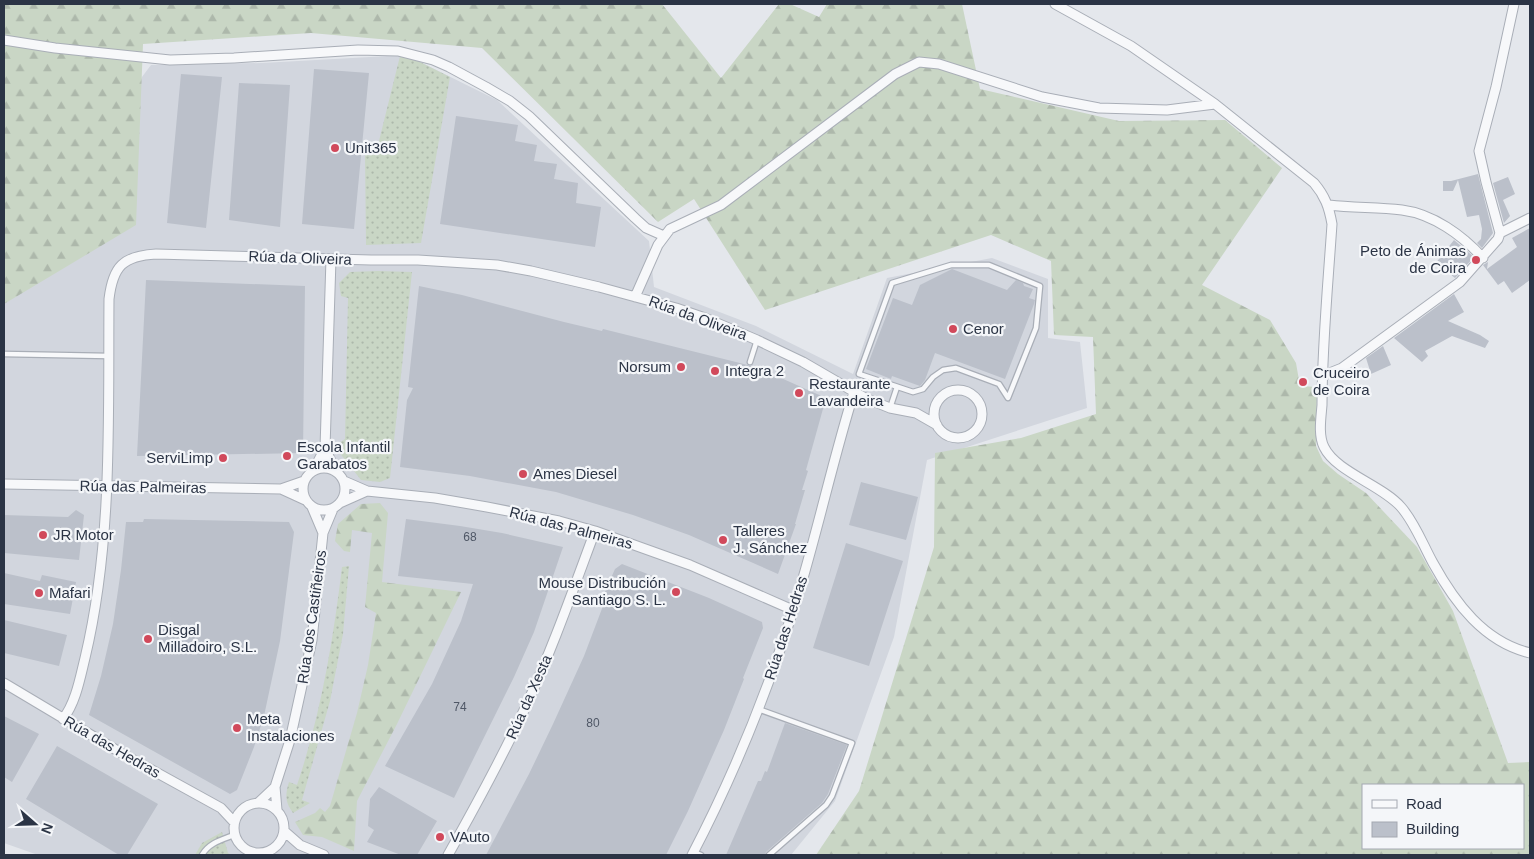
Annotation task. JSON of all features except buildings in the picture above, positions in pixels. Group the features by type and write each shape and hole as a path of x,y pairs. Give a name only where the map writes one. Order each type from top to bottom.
{"street":[{"path":"1055,4 1131,46 1215,104 1314,183 1329,205 1332,224 1322,376 1321,436 1324,447 1342,466 1388,495 1401,507 1460,606 1476,623 1488,634 1502,642 1530,653"},
{"path":"1322,376 1342,368 1460,282 1498,239 1500,233 1479,151 1496,87 1514,4"},
{"path":"4,40 72,50 170,60 243,58 381,49 414,54 449,67 510,101 646,228 664,236"},
{"path":"635,297 658,245 670,230 721,205 895,74 918,62 938,64 1042,97 1099,108 1167,110 1215,104"},
{"path":"1329,205 1403,210 1433,218 1460,236 1483,258"},
{"path":"1500,233 1530,218"},
{"name":"Rúa da Oliveira","path":"64,719 79,682 90,636 100,570 106,486 111,285 114,274 121,264 130,258 156,254 418,260 497,265 564,278 690,313 757,340 803,362 854,392 890,408 916,413 937,426 941,432 956,439 972,435 982,422 983,413 981,405 976,398 962,390 953,390 946,394 936,405 916,413"},
{"path":"325,448 336,472 344,481 345,492 337,506 326,511 312,508 303,494 304,481 313,471 325,448 331,259"},
{"name":"Rúa das Hedras","path":"696,854 758,709 793,610 854,392"},
{"path":"936,405 934,418 937,426"},
{"path":"313,471 325,468 336,472"},
{"name":"Rúa das Palmeiras","path":"4,484 281,489 304,481"},
{"name":"Rúa das Palmeiras","path":"344,481 367,491 487,506 594,531 690,565 793,610"},
{"name":"Rúa das Palmeiras","path":"281,489 306,500"},
{"name":"Rúa das Palmeiras","path":"337,506 367,491"},
{"name":"Rúa dos Castiñeiros","path":"277,810 275,787 292,731 312,640 323,533 337,506"},
{"name":"Rúa dos Castiñeiros","path":"312,508 323,533"},
{"name":"Rúa da Xesta","path":"448,855 500,760 526,707 566,611 594,531"},
{"name":"Rúa das Hedras","path":"4,683 159,775 221,808 234,822"},
{"name":"Rúa dos Castiñeiros","path":"258,803 275,787"},
{"path":"221,808 231,810 258,803 271,806 277,810 283,822 284,831 277,846"},
{"path":"246,807 240,811 234,822 234,835 238,842 250,852 257,854 265,853 277,846 300,845"},
{"path":"284,831 300,845 324,855"}],"lane":[{"path":"951,265 989,265 1040,286 1036,328 1008,398 999,384 956,368 943,370 918,392 897,387 859,374 892,283 951,265"},
{"path":"750,362 757,340"},
{"path":"4,354 109,356"},
{"path":"890,408 897,387"},
{"path":"758,709 852,743 832,796 826,805 769,855"},
{"path":"202,855 206,849 216,842 234,835"}],"shaded area":[{"path":"406,55 497,100 649,241 654,287 756,326 853,374 887,278 992,258 1048,279 1048,338 1080,342 1087,408 927,460 894,637 835,801 791,855 38,855 4,843 4,243 21,238 151,65 262,63"}],"green space":[{"path":"4,4 662,4 721,78 779,4 790,4 819,17 827,4 962,4 980,89 1119,121 1225,120 1282,168 1202,285 1270,320 1296,363 1300,386 1317,387 1316,446 1323,461 1366,493 1417,547 1453,611 1508,763 1530,762 1530,855 816,855 859,791 934,547 935,453 1021,438 1096,414 1093,337 1054,335 1051,261 991,235 765,310 694,199 658,222 482,48 311,33 143,44 136,225 4,304"},
{"path":"406,55 450,77 421,243 366,245 365,154 378,145 400,56"},
{"path":"350,272 412,272 390,478 380,482 361,480 339,452 339,443 345,439 348,298 341,296 339,283"},
{"path":"380,503 388,513 382,582 461,592 397,724 357,801 354,851 322,837 303,835 295,822 315,813 320,808 325,812 330,806 357,713 368,665 376,613 365,607 372,533 352,530 350,552 344,551 335,541 338,524 361,504"},
{"path":"349,566 343,634 330,701 302,800 310,803 293,813 288,805 286,795 289,782 297,785 313,731 335,622 342,567"},
{"path":"222,832 228,853 231,855 195,855 202,843"}],"place":[{"name":"Unit365","path":"335,148"},
{"name":"Peto de Ánimas de Coira","path":"1476,260"},
{"name":"Cenor","path":"953,329"},
{"name":"Norsum","path":"681,367"},
{"name":"Integra 2","path":"715,371"},
{"name":"Cruceiro de Coira","path":"1303,382"},
{"name":"Restaurante Lavandeira","path":"799,393"},
{"name":"Escola Infantil Garabatos","path":"287,456"},
{"name":"ServiLimp","path":"223,458"},
{"name":"Ames Diesel","path":"523,474"},
{"name":"JR Motor","path":"43,535"},
{"name":"Talleres J. Sánchez","path":"723,540"},
{"name":"Mouse Distribución Santiago S. L.","path":"676,592"},
{"name":"Mafari","path":"39,593"},
{"name":"Disgal Milladoiro, S.L.","path":"148,639"},
{"name":"Meta Instalaciones","path":"237,728"},
{"name":"VAuto","path":"440,837"}]}
